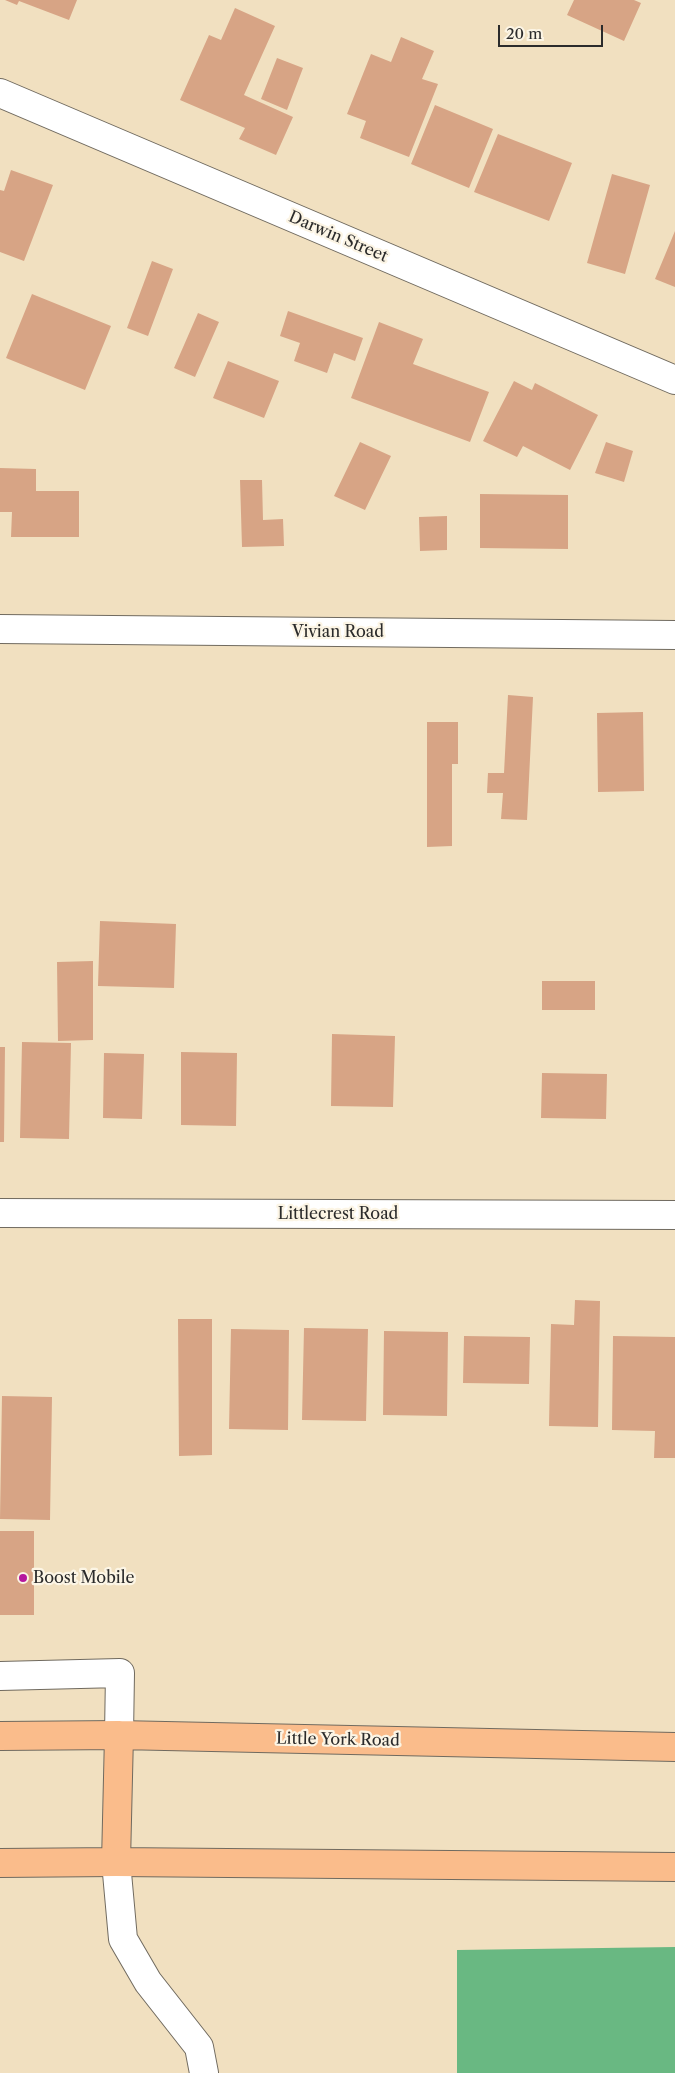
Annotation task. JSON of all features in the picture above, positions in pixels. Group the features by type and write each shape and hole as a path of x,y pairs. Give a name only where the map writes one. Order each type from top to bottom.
{"main road":[{"name":"Little York Road","path":"0,1736 119,1735 675,1747"},
{"path":"116,1862 119,1735"},
{"path":"0,1863 116,1862 675,1866"}],"street":[{"name":"Darwin Street","path":"0,93 675,380"},
{"name":"Vivian Road","path":"0,629 675,634"},
{"name":"Littlecrest Road","path":"0,1213 675,1216"},
{"path":"0,1676 120,1673 119,1735"},
{"path":"116,1862 123,1939 148,1982 198,2047 204,2073"}],"green space":[{"path":"675,1947 675,2073 457,2073 457,1950"}],"building":[{"path":"5,0 77,0 69,20 19,1 17,5"},
{"path":"574,0 634,0 641,3 624,41 567,15"},
{"path":"235,8 275,26 244,95 293,117 276,155 239,139 245,128 180,100 209,35 221,40"},
{"path":"401,37 434,51 422,79 438,84 409,157 360,138 366,121 347,114 371,54 391,62"},
{"path":"277,58 303,68 287,110 261,99"},
{"path":"435,105 493,129 469,188 411,164"},
{"path":"498,134 572,163 549,221 474,192"},
{"path":"11,170 53,185 24,261 0,252 0,190 4,191"},
{"path":"612,174 650,185 625,274 587,263"},
{"path":"675,231 675,287 655,279"},
{"path":"152,261 173,269 148,336 127,328"},
{"path":"32,294 111,326 85,390 6,358"},
{"path":"288,311 363,338 355,361 334,353 327,373 294,361 300,343 280,336"},
{"path":"198,313 219,322 195,377 174,368"},
{"path":"379,322 423,339 413,364 489,392 470,442 351,398"},
{"path":"228,361 279,381 264,418 213,398"},
{"path":"514,381 532,390 535,383 598,415 570,470 523,446 517,457 483,441"},
{"path":"360,442 391,456 365,510 334,496"},
{"path":"606,442 633,451 624,482 595,473"},
{"path":"0,468 36,469 36,491 79,491 79,537 11,537 12,512 0,512"},
{"path":"240,480 262,480 263,520 283,519 284,546 242,547"},
{"path":"480,494 568,495 568,549 480,548"},
{"path":"447,516 447,550 420,551 419,517"},
{"path":"508,695 533,697 527,820 501,819 503,793 487,793 488,773 504,773"},
{"path":"643,712 644,791 598,792 597,713"},
{"path":"427,722 458,722 458,764 452,764 452,846 427,847"},
{"path":"100,921 176,924 174,988 98,986"},
{"path":"93,961 93,1040 58,1041 57,962"},
{"path":"542,981 595,981 595,1010 542,1010"},
{"path":"332,1034 395,1036 393,1107 331,1106"},
{"path":"22,1042 71,1043 69,1139 20,1138"},
{"path":"0,1047 5,1047 4,1142 0,1142"},
{"path":"181,1052 237,1053 236,1126 181,1125"},
{"path":"104,1053 144,1054 142,1119 103,1118"},
{"path":"542,1073 607,1074 606,1119 541,1118"},
{"path":"575,1300 600,1301 598,1427 549,1426 551,1324 574,1325"},
{"path":"178,1319 212,1319 212,1455 179,1456"},
{"path":"304,1328 368,1329 366,1421 302,1420"},
{"path":"231,1329 289,1330 288,1430 229,1429"},
{"path":"384,1331 448,1332 447,1416 383,1415"},
{"path":"464,1336 530,1337 529,1384 463,1383"},
{"path":"613,1336 675,1337 675,1458 654,1458 655,1431 612,1430"},
{"path":"2,1396 52,1397 50,1520 0,1519"},
{"path":"0,1531 34,1531 34,1615 0,1615"}],"place":[{"name":"Boost Mobile","path":"23,1578"}]}
